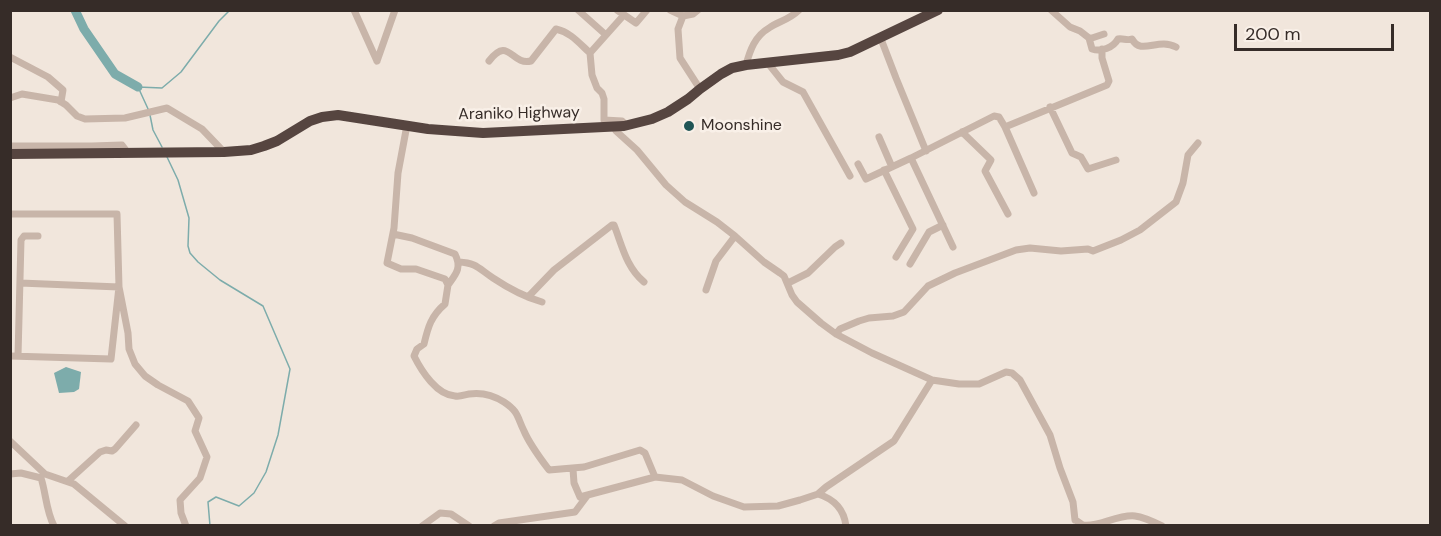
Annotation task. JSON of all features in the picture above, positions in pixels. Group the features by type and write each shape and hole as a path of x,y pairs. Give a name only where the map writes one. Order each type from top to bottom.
{"highway":[{"name":"Araniko Highway","path":"10,154 181,153 251,150 277,141 310,121 338,115 428,129 483,133 619,127 652,119 668,112 732,68 850,52 938,10"}],"street":[{"path":"354,10 377,62 395,10"},
{"path":"578,10 606,35"},
{"path":"590,53 606,35 620,13 636,24 647,10"},
{"path":"670,10 683,16 693,14 698,10"},
{"path":"746,65 757,38 769,27 792,17 799,10"},
{"path":"1051,10 1065,24 1089,38 1092,49 1099,51 1122,38 1132,39 1135,45 1141,47 1160,43 1176,47"},
{"path":"683,16 678,29 680,58 700,89"},
{"path":"489,61 502,49 523,62 531,61 556,28 562,30 590,53 592,75 604,99 604,120 622,121 624,123 619,127 619,135 637,150 666,185 685,202 717,222 780,273 788,283 792,296 821,323 836,334 872,353 933,380 979,384 1006,372 1012,373 1020,380 1050,435 1070,491 1075,520 1085,525 1120,516 1135,516 1162,525"},
{"path":"1089,38 1104,34"},
{"path":"881,39 926,151"},
{"path":"1005,127 1107,85 1109,81 1102,58 1102,49"},
{"path":"10,57 48,77 58,85 63,90 61,102"},
{"path":"767,62 783,82 803,92 850,176"},
{"path":"10,98 22,94 58,100 76,116 85,119 125,118 167,108 202,129 224,152"},
{"path":"1050,107 1072,153 1081,157 1088,170 1116,160"},
{"path":"858,164 866,179 911,159 994,116 999,117 1005,127 1034,193"},
{"path":"407,125 398,173 393,234 387,263 401,269 416,269 445,279 448,285"},
{"path":"962,132 991,160 985,171 1008,214"},
{"path":"879,137 892,167"},
{"path":"836,334 840,329 859,321 904,312 928,286 955,273 1016,250 1030,248 1093,251 1140,230 1176,202 1183,183 1188,155 1198,143"},
{"path":"10,146 122,145 128,153"},
{"path":"911,159 953,247"},
{"path":"884,170 913,229 896,257"},
{"path":"10,214 117,214 119,287 111,359 14,356 21,240 24,236 38,236"},
{"path":"528,297 554,270 612,225 614,225 631,268 644,282"},
{"path":"910,264 929,232 943,225"},
{"path":"393,234 412,238 455,254 459,262 458,271 448,285 445,304 436,312 428,326 424,344 417,349 414,356 433,386 445,394 457,396 472,393 489,394 505,403 517,413 523,431 549,470 584,467 640,450 645,453 655,477"},
{"path":"705,290 716,261 735,236"},
{"path":"788,283 808,273 841,243"},
{"path":"459,262 472,263 497,281 542,302"},
{"path":"20,283 119,287"},
{"path":"119,287 129,349 135,364 145,376 158,385 188,400 199,418 195,430 207,457 200,478 180,500 181,513 186,525"},
{"path":"573,469 574,483 580,497 655,477 682,480 713,496 744,507 778,506 818,494 894,441 933,380"},
{"path":"68,481 100,452 115,449 136,425"},
{"path":"10,441 43,476 49,515 54,525"},
{"path":"10,474 21,472 68,481 125,525"},
{"path":"818,494 836,503 842,511 846,525"},
{"path":"494,525 575,512 587,496"},
{"path":"423,525 440,513 451,514 469,525"}],"water":[{"path":"66,367 81,372 79,389 74,392 59,393 54,373"}],"waterway":[{"path":"75,10 84,29 115,74 138,87"},
{"path":"138,87 162,88 181,72 219,21 230,10"},
{"path":"138,87 149,111"},
{"path":"150,115 153,130 162,147"},
{"path":"167,157 178,180 189,218 190,253 220,280 263,306 290,369 278,435 266,472 254,493 239,506 216,497 208,502 210,526"}],"place":[{"name":"Moonshine","path":"689,126"}]}
